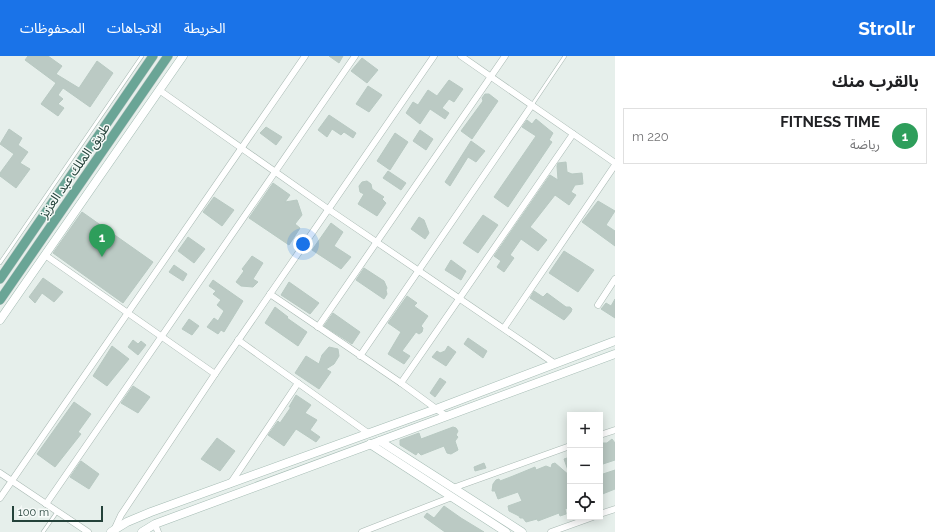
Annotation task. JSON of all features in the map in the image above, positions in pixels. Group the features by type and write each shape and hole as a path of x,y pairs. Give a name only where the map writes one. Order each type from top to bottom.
{"main road":[{"name":"طريق الملك عبد العزيز","path":"0,279 153,56"},
{"name":"طريق الملك عبد العزيز","path":"0,300 168,56"}],"street":[{"path":"0,320 183,56"},
{"path":"0,498 305,56"},
{"path":"46,504 355,56"},
{"path":"113,530 121,514 238,340 434,56"},
{"path":"461,56 615,164 504,328"},
{"path":"318,327 505,56"},
{"path":"159,90 328,209 554,363"},
{"path":"360,356 532,105"},
{"path":"401,383 573,134"},
{"path":"45,255 215,374"},
{"path":"598,305 615,279"},
{"path":"270,294 401,383 446,416"},
{"path":"238,340 368,434"},
{"path":"113,530 151,512 436,409 615,341"},
{"path":"142,532 156,528 370,444 615,354"},
{"path":"230,484 298,383"},
{"path":"603,434 615,430"},
{"path":"380,441 522,532"},
{"path":"370,444 506,532"},
{"path":"454,488 567,447"},
{"path":"0,473 88,532"},
{"path":"362,532 372,530 452,497"},
{"path":"603,513 614,511"},
{"path":"551,532 585,520"}],"lane":[{"path":"0,263 142,56"},
{"path":"532,105 565,56"},
{"path":"43,532 57,512"}],"building":[{"path":"28,56 48,56 62,66 56,74 79,88 97,61 113,73 90,107 63,88 58,95 63,99 58,104 64,108 58,116 41,104 56,83 25,60"},
{"path":"329,56 343,56 339,63"},
{"path":"362,58 378,70 367,83 351,71"},
{"path":"449,80 463,89 454,102 449,99 442,108 449,113 445,119 430,109 420,124 406,113 413,102 418,105 428,90 437,96"},
{"path":"368,86 382,95 369,112 356,104"},
{"path":"485,94 489,94 498,101 472,139 461,131 483,101 482,98"},
{"path":"329,115 356,133 353,138 344,132 341,135 332,129 327,137 318,130"},
{"path":"536,119 553,133 549,140 552,142 508,207 494,197 536,136 522,127 527,120 532,124"},
{"path":"266,127 282,137 276,145 260,133"},
{"path":"9,129 22,138 18,145 28,152 20,163 30,169 16,188 0,176 0,173 14,154 0,144"},
{"path":"420,130 433,139 426,150 413,141"},
{"path":"395,133 408,142 390,170 377,161"},
{"path":"471,141 485,151 476,162 468,157 450,186 445,182"},
{"path":"566,162 567,172 572,174 582,173 583,184 575,185 571,192 576,195 569,205 555,195 530,227 547,240 538,251 521,239 510,255 514,258 504,272 497,267 501,261 494,256 550,175 558,180 558,163"},
{"path":"388,171 406,183 401,190 383,178"},
{"path":"367,181 371,184 372,189 384,197 382,199 386,203 377,216 358,204 364,194 360,192 359,186 362,182"},
{"path":"273,183 290,195 285,202 297,200 302,215 295,224 300,228 289,245 249,218"},
{"path":"214,197 234,210 222,226 203,212"},
{"path":"598,201 615,211 606,225 615,231 615,246 582,222"},
{"path":"82,212 153,262 123,303 53,253"},
{"path":"483,215 498,225 478,253 463,243"},
{"path":"419,217 424,220 429,233 425,239 411,229"},
{"path":"331,223 343,232 334,246 351,257 341,269 312,250"},
{"path":"188,237 205,249 194,263 178,251"},
{"path":"564,251 594,270 578,292 549,273"},
{"path":"252,256 263,263 253,279 258,282 253,287 241,286 236,282 244,271 242,269"},
{"path":"451,260 466,271 461,280 445,270"},
{"path":"174,265 187,274 183,281 169,272"},
{"path":"364,268 384,281 387,288 387,294 384,299 356,280"},
{"path":"43,278 63,292 54,302 42,293 35,303 29,297"},
{"path":"213,280 243,301 224,332 221,330 218,334 207,327 214,318 218,321 224,311 217,305 221,300 213,294 216,291 209,286"},
{"path":"289,282 319,303 310,314 281,295"},
{"path":"534,291 543,297 547,293 566,307 570,307 572,309 571,312 564,320 530,298"},
{"path":"407,296 417,303 414,306 428,316 421,326 423,328 422,332 419,334 416,332 402,351 410,356 404,364 388,354 401,332 388,323"},
{"path":"615,299 615,318 601,309 606,303 611,306"},
{"path":"275,307 288,317 287,318 307,332 298,346 265,323"},
{"path":"333,313 360,332 352,344 324,326"},
{"path":"189,319 199,326 192,335 182,329"},
{"path":"468,338 487,351 483,358 464,344"},
{"path":"133,340 138,344 141,341 146,345 138,355 128,347"},
{"path":"112,346 129,359 107,386 93,376"},
{"path":"448,346 456,352 446,366 432,357 437,351 440,353 445,351"},
{"path":"329,347 338,349 339,356 334,364 326,369 331,372 319,389 295,373 306,356 319,364 322,355"},
{"path":"440,378 446,382 435,397 430,393"},
{"path":"133,386 150,397 138,413 121,403"},
{"path":"296,395 311,405 305,413 317,420 310,430 320,437 316,442 296,429 284,446 268,435 278,421 280,423 291,407 289,407"},
{"path":"74,402 91,414 78,432 81,434 55,467 37,454"},
{"path":"453,427 458,431 456,435 458,437 455,441 458,450 451,454 447,453 444,446 421,455 418,452 416,455 400,445 400,440 419,433 421,439"},
{"path":"217,438 235,451 220,471 201,459"},
{"path":"612,439 615,443 615,460 603,464 603,443 607,443"},
{"path":"567,458 567,467 564,459"},
{"path":"81,461 99,474 89,489 70,477"},
{"path":"484,463 486,468 475,471 474,467"},
{"path":"555,463 567,473 566,514 560,516 559,513 538,521 537,519 526,522 523,518 520,518 509,511 508,506 522,501 518,492 498,499 495,491 492,491 493,484 496,480 499,479 500,481 535,467 536,470 546,466 551,468 552,464"},
{"path":"615,470 615,489 603,494 603,484 603,474"},
{"path":"444,506 484,532 445,532 424,517 427,513 434,518"}],"place":[{"name":"FITNESS TIME","path":"102,257"}]}
